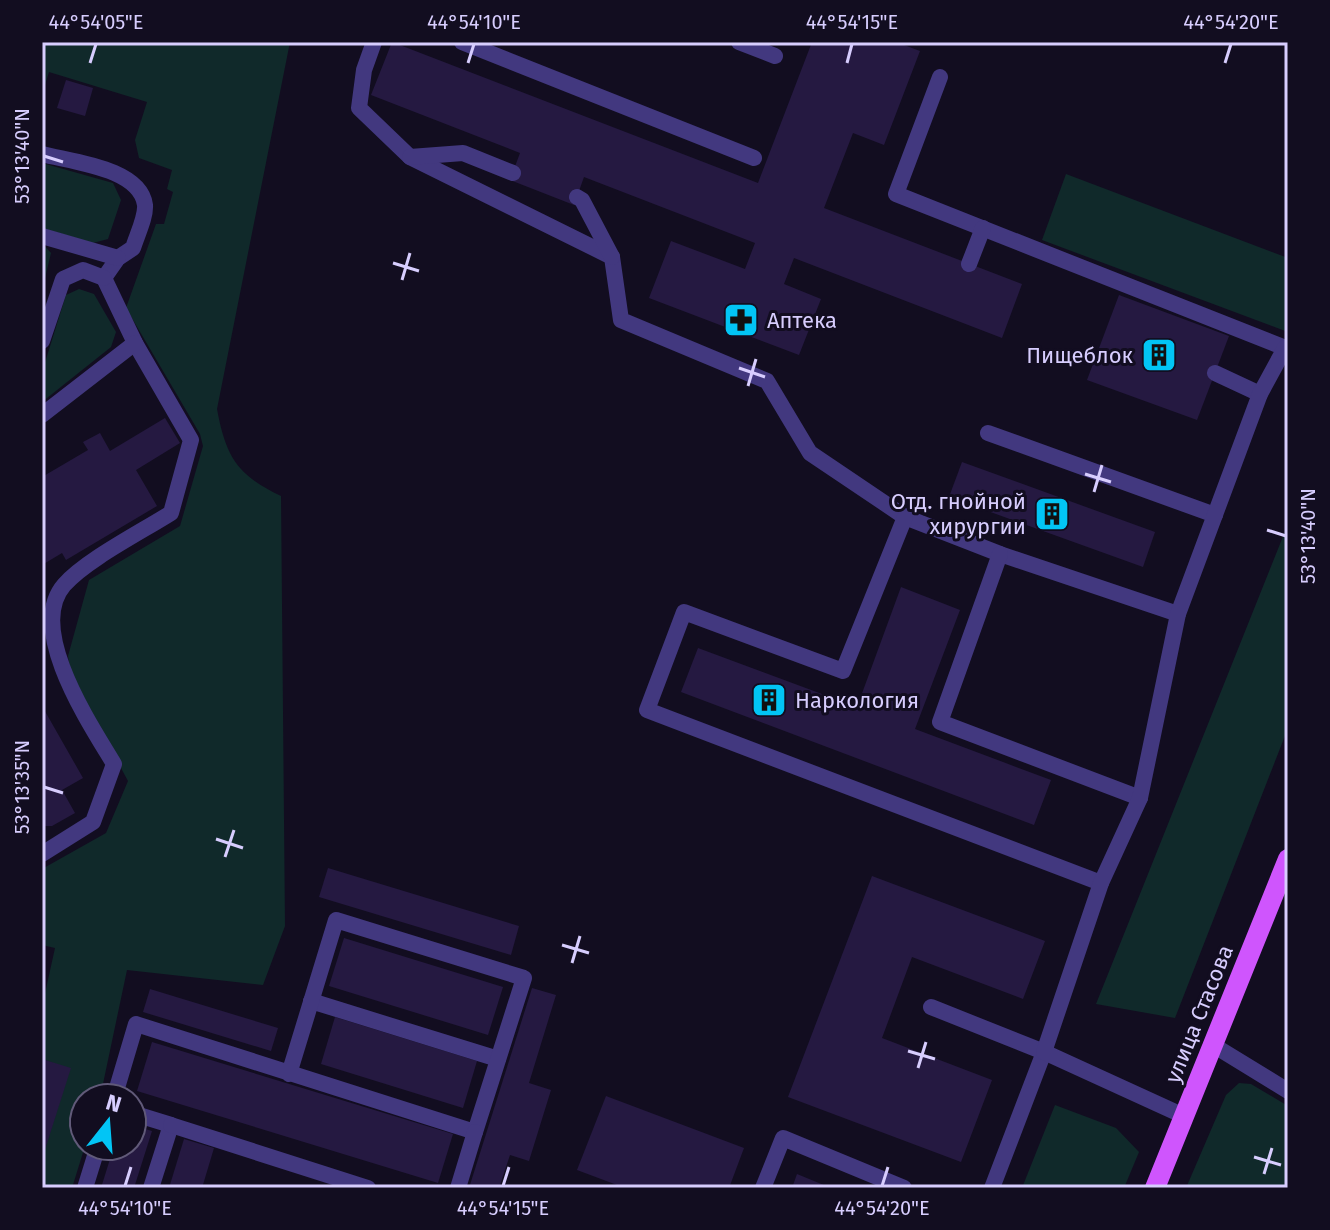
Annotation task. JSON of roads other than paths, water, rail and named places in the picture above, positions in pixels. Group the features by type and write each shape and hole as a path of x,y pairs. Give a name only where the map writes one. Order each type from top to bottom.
{"main road":[{"name":"улица Стасова","path":"1155,1188 1288,859"}],"lane":[{"path":"374,42 364,70 359,108 410,157 612,257"},
{"path":"462,42 754,158"},
{"path":"739,42 775,56"},
{"path":"940,77 896,194 1287,348 1260,394 1178,614 1140,798 1101,883 1044,1052 992,1188"},
{"path":"410,157 463,153 513,173"},
{"path":"42,154 128,177 139,188 145,207 133,248 118,258 104,278"},
{"path":"577,197 582,200 612,257 621,320 767,381 810,453 905,517 1000,554 1178,614"},
{"path":"969,264 983,228"},
{"path":"42,236 118,258"},
{"path":"42,341 63,279 83,270 104,278 135,343 191,440 171,513 64,585 51,610 57,655 78,701 114,764 93,822 42,854"},
{"path":"42,415 135,343"},
{"path":"1215,373 1260,394"},
{"path":"988,433 1215,515"},
{"path":"905,517 843,671 684,612 647,710 1101,883"},
{"path":"1000,554 940,722 1140,798"},
{"path":"289,1074 336,920 524,978 458,1188"},
{"path":"311,1001 498,1059"},
{"path":"931,1007 1044,1052 1184,1116"},
{"path":"119,1082 136,1024 475,1132"},
{"path":"1213,1045 1288,1091"},
{"path":"148,1118 368,1188"},
{"path":"151,1188 171,1125"},
{"path":"763,1188 783,1138 904,1188"},
{"path":"85,1188 93,1162"}],"place":[{"name":"Аптека","path":"741,320"},
{"name":"Пищеблок","path":"1159,355"},
{"name":"Отд. гнойной хирургии","path":"1052,514"},
{"name":"Наркология","path":"769,700"}]}
